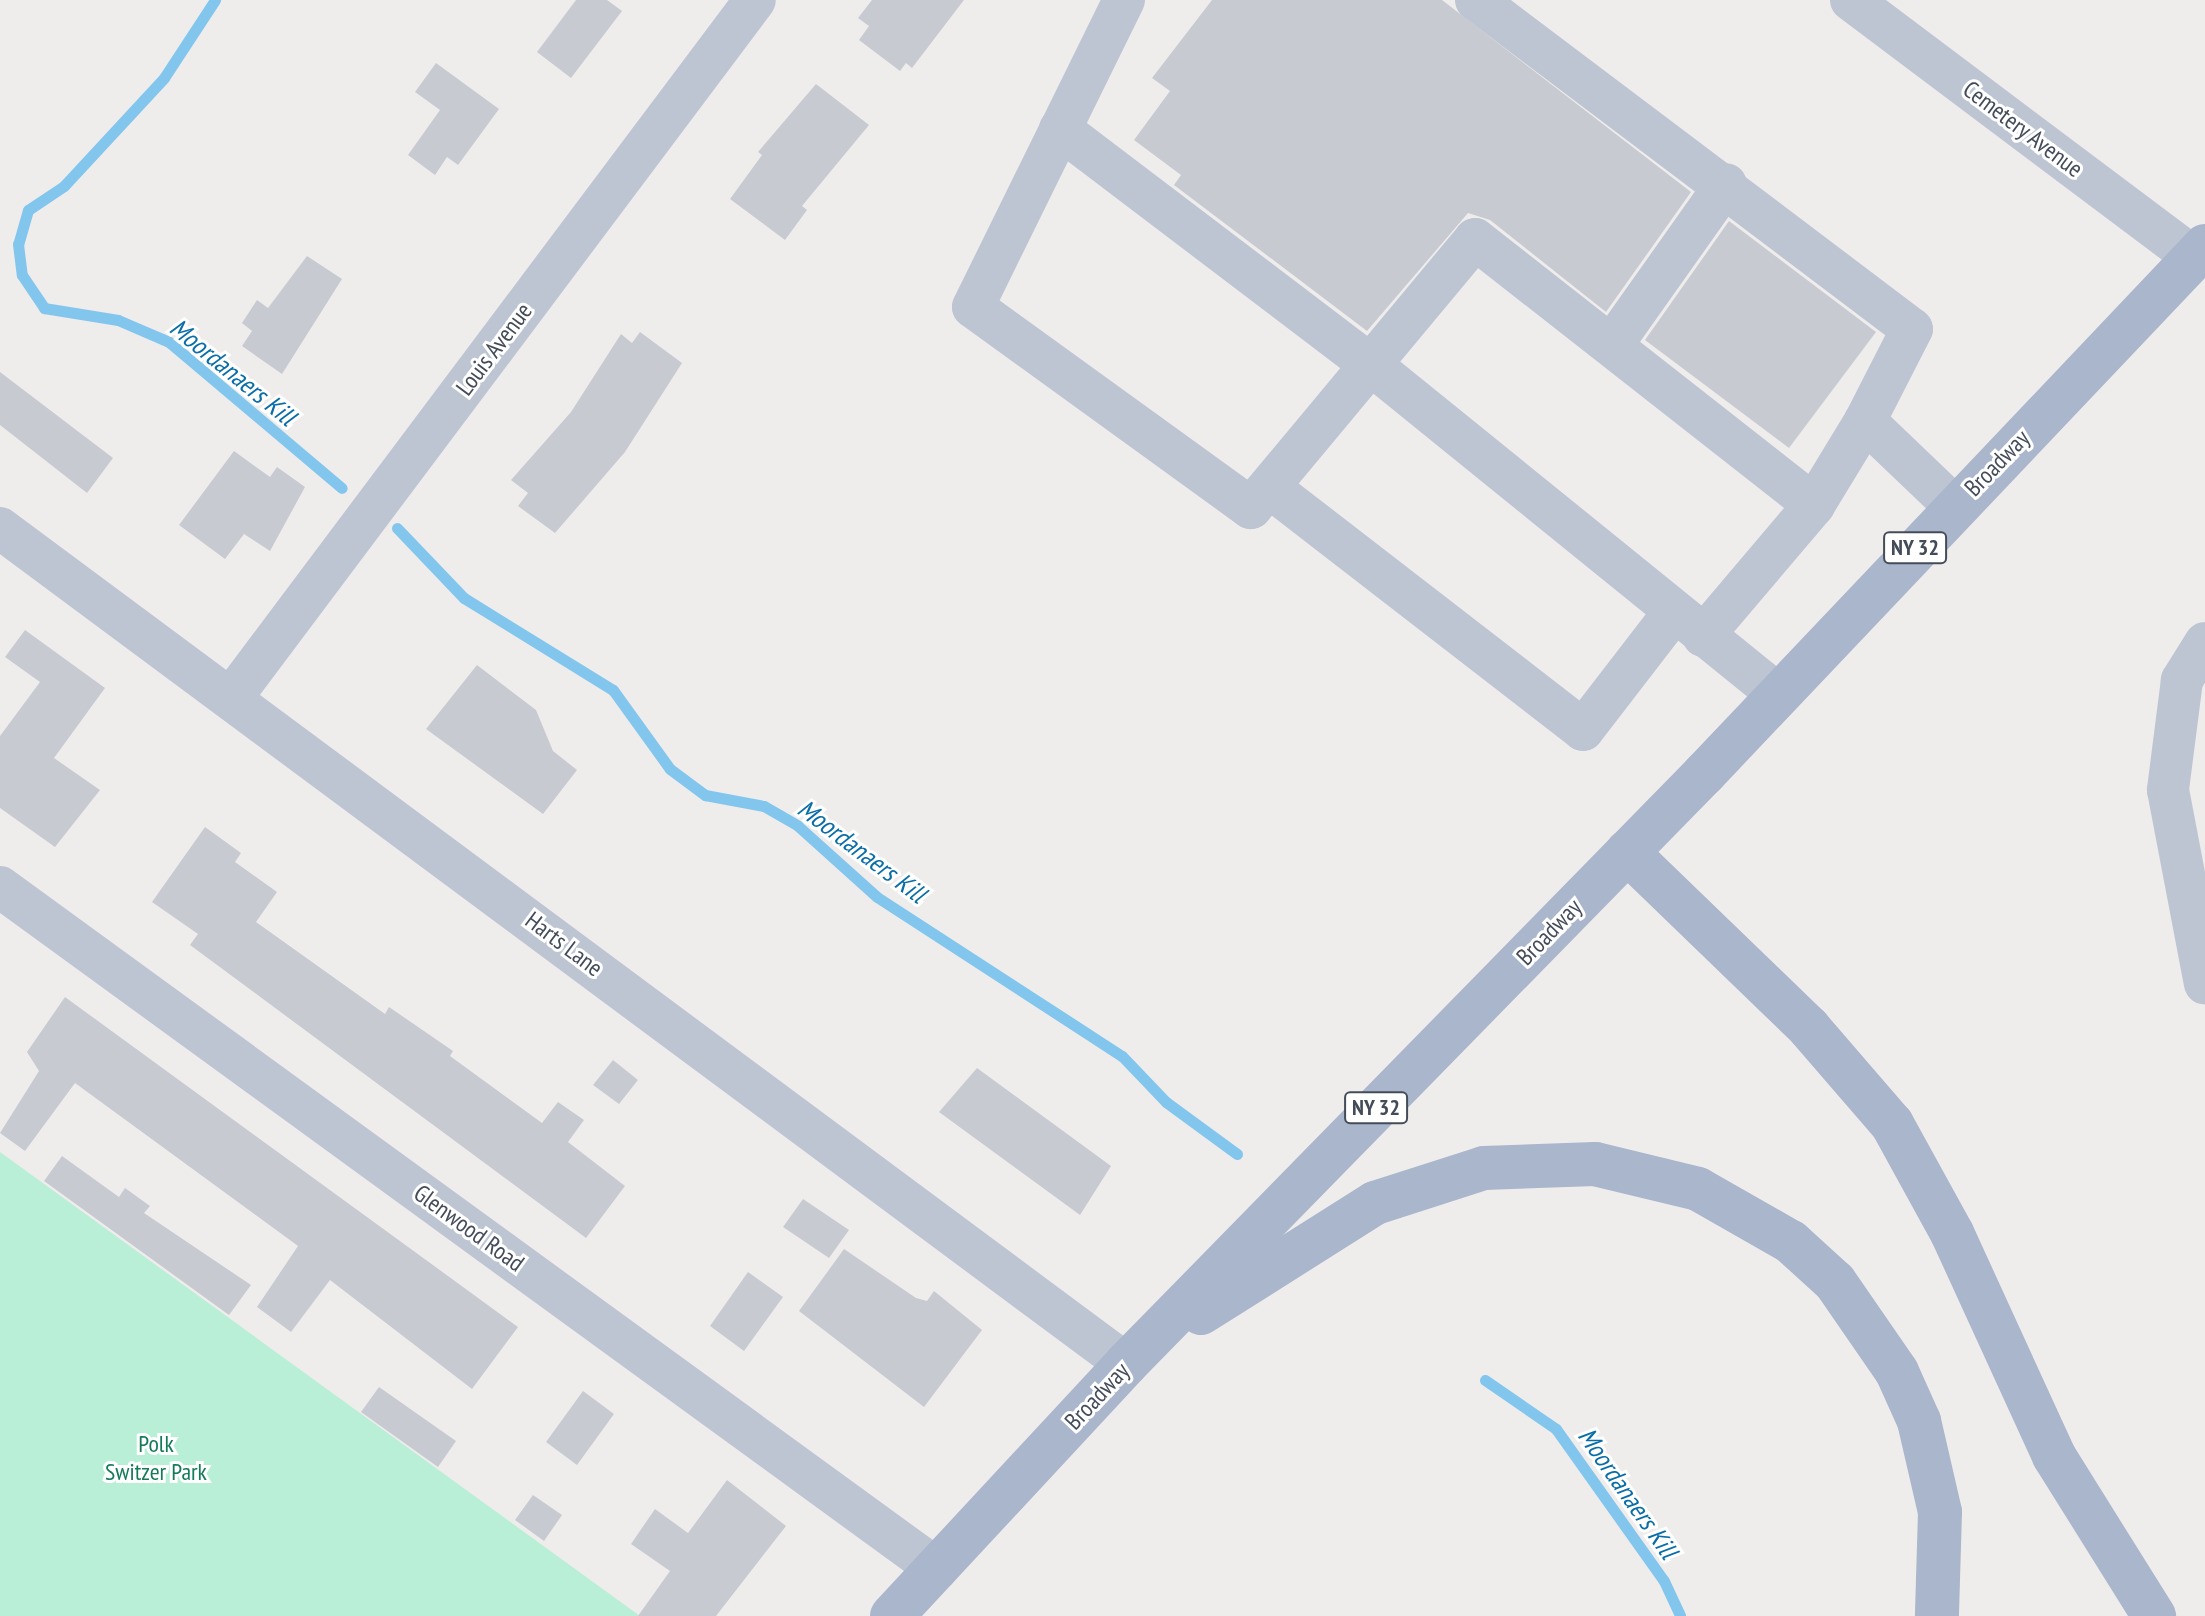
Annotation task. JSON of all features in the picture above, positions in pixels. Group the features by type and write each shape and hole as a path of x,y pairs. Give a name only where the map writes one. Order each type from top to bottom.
{"main road":[{"name":"Broadway","path":"892,1616 1126,1364 1627,852 1775,692 2200,252"},
{"path":"1627,852 1809,1028 1892,1124 1952,1233 2054,1456 2154,1616"},
{"path":"1126,1364 1325,1230 1428,1183 1541,1163 1595,1164 1685,1185 1791,1242 1877,1337 1919,1421 1933,1469 1943,1563 1937,1616"},
{"path":"877,1616 937,1569"}],"street":[{"name":"Louis Avenue","path":"232,697 755,0"},
{"path":"1124,0 973,307 1251,508 1475,239 1814,505"},
{"path":"1269,487 1583,730 1688,624 1814,505 1865,421 1912,329 1726,184 1476,0"},
{"name":"Cemetery Avenue","path":"1851,0 2200,252"},
{"path":"1060,129 1370,364 1775,692"},
{"path":"1612,345 1726,184"},
{"path":"1865,421 1955,507"},
{"name":"Harts Lane","path":"0,528 232,697 1126,1364"},
{"path":"2205,643 2182,680 2168,790 2205,984"},
{"name":"Glenwood Road","path":"0,887 937,1569"}],"green space":[{"name":"Polk Switzer Park","path":"0,1152 640,1616 0,1616"}],"building":[{"path":"576,0 607,0 622,11 571,78 537,52"},
{"path":"872,0 964,0 912,68 906,63 900,71 859,40 869,26 858,18"},
{"path":"1212,0 1442,0 1691,192 1606,312 1490,220 1468,213 1367,331 1174,185 1181,175 1134,140 1170,91 1152,78"},
{"path":"436,63 499,109 458,165 447,157 435,175 408,155 440,110 415,92"},
{"path":"816,84 869,125 802,206 807,210 785,240 730,199 762,155 758,152"},
{"path":"1729,221 1876,332 1789,448 1645,340"},
{"path":"307,256 342,279 282,374 242,346 252,331 242,323 257,300 268,308"},
{"path":"640,332 682,363 625,452 555,533 518,506 528,493 511,480 571,412 621,334 632,343"},
{"path":"0,372 113,458 87,493 0,425"},
{"path":"234,451 270,477 277,467 305,487 270,551 244,534 225,559 179,525"},
{"path":"25,630 105,688 54,758 100,790 55,847 0,808 0,736 40,682 5,657"},
{"path":"477,665 536,710 553,751 577,770 543,814 426,729"},
{"path":"205,827 241,853 235,862 277,892 256,922 385,1014 389,1007 453,1051 450,1056 542,1123 558,1102 584,1120 568,1142 625,1186 586,1238 190,945 198,934 152,902"},
{"path":"65,997 518,1327 472,1389 330,1280 291,1332 257,1307 298,1246 75,1083 25,1151 0,1133 39,1071 27,1052"},
{"path":"613,1060 638,1080 619,1104 593,1085"},
{"path":"977,1068 1111,1166 1080,1215 939,1112"},
{"path":"62,1156 119,1197 125,1188 150,1206 144,1213 251,1285 229,1315 44,1181"},
{"path":"803,1199 849,1230 829,1258 783,1227"},
{"path":"844,1249 916,1298 927,1301 934,1291 982,1330 924,1407 799,1311"},
{"path":"748,1272 783,1297 744,1351 710,1326"},
{"path":"379,1387 456,1441 438,1467 361,1412"},
{"path":"583,1391 614,1414 577,1465 546,1442"},
{"path":"727,1480 786,1526 716,1616 638,1616 670,1571 631,1544 655,1509 688,1533"},
{"path":"533,1495 562,1515 544,1541 515,1520"}],"waterway":[{"name":"Moordanaers Kill","path":"215,0 164,78 64,186 28,210 18,244 22,275 44,308 118,320 169,342 342,488"},
{"name":"Moordanaers Kill","path":"397,528 464,598 613,690 670,769 705,795 764,806 798,826 877,897 1122,1056 1166,1102 1237,1154"},
{"name":"Moordanaers Kill","path":"1485,1380 1556,1429 1664,1581 1680,1616"}]}
